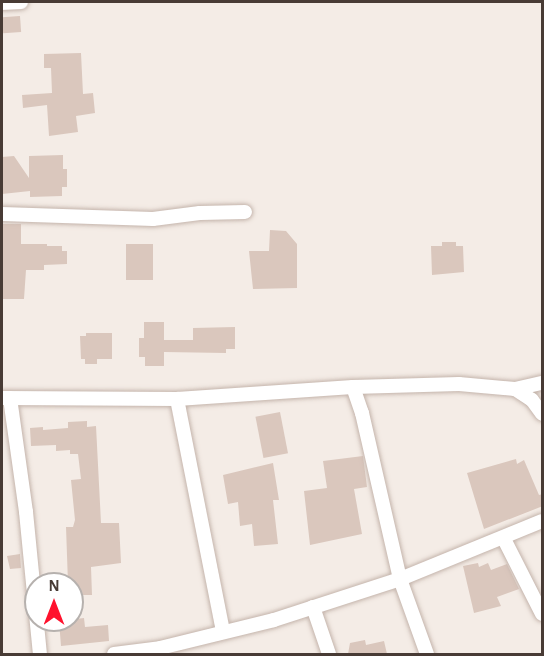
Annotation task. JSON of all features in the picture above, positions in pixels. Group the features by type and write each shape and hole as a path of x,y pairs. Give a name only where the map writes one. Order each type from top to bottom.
{"street":[{"path":"2,3 21,2"},
{"path":"2,214 153,219 200,213 245,212"},
{"path":"40,654 26,512 6,398 177,399 353,387 459,384 515,389 543,383"},
{"path":"353,387 364,423 400,579 427,654"},
{"path":"515,389 532,400 543,414"},
{"path":"177,399 223,631"},
{"path":"114,654 160,648 223,631 274,621 400,579 504,539 543,521"},
{"path":"504,539 543,614"},
{"path":"313,608 329,654"},
{"path":"160,648 175,654"}],"building":[{"path":"20,16 21,32 3,33 2,17"},
{"path":"81,53 83,94 93,93 95,113 76,116 78,132 49,136 47,105 23,108 22,95 52,93 51,68 44,68 44,54"},
{"path":"63,155 63,169 67,169 67,187 62,187 62,196 30,197 30,191 2,194 2,157 14,156 29,178 29,156"},
{"path":"2,224 21,224 21,244 62,246 62,251 67,251 67,264 44,265 44,270 26,270 24,299 2,299"},
{"path":"270,230 286,231 297,244 297,288 253,289 249,251 269,251"},
{"path":"442,242 456,242 456,246 463,246 464,272 432,275 431,246 442,246"},
{"path":"126,244 153,244 153,280 126,280"},
{"path":"144,322 164,322 164,340 193,340 193,328 235,327 235,349 226,349 226,353 164,352 164,366 145,366 145,357 139,357 139,338 144,338"},
{"path":"86,333 112,333 112,359 97,359 97,364 85,364 85,359 81,359 80,336 86,336"},
{"path":"280,412 288,453 263,458 255,417"},
{"path":"87,421 87,427 96,426 101,523 119,523 121,563 91,567 92,595 84,595 84,572 68,572 66,527 73,527 75,520 71,480 81,479 78,454 70,454 70,450 56,451 56,445 31,446 30,428 43,427 43,430 68,428 68,422"},
{"path":"363,456 367,487 354,489 362,534 310,545 304,491 327,488 323,461"},
{"path":"516,459 517,464 524,460 539,495 543,494 543,506 484,529 467,473"},
{"path":"273,463 279,500 273,500 278,544 254,546 252,524 240,526 238,502 228,504 223,475"},
{"path":"20,554 21,568 10,569 7,556"},
{"path":"478,563 479,567 488,563 491,570 507,564 519,589 497,597 501,606 474,613 463,566"},
{"path":"84,618 85,627 108,625 109,641 61,646 60,632 84,632"},
{"path":"365,640 366,645 384,641 387,654 348,654 350,643"}]}
